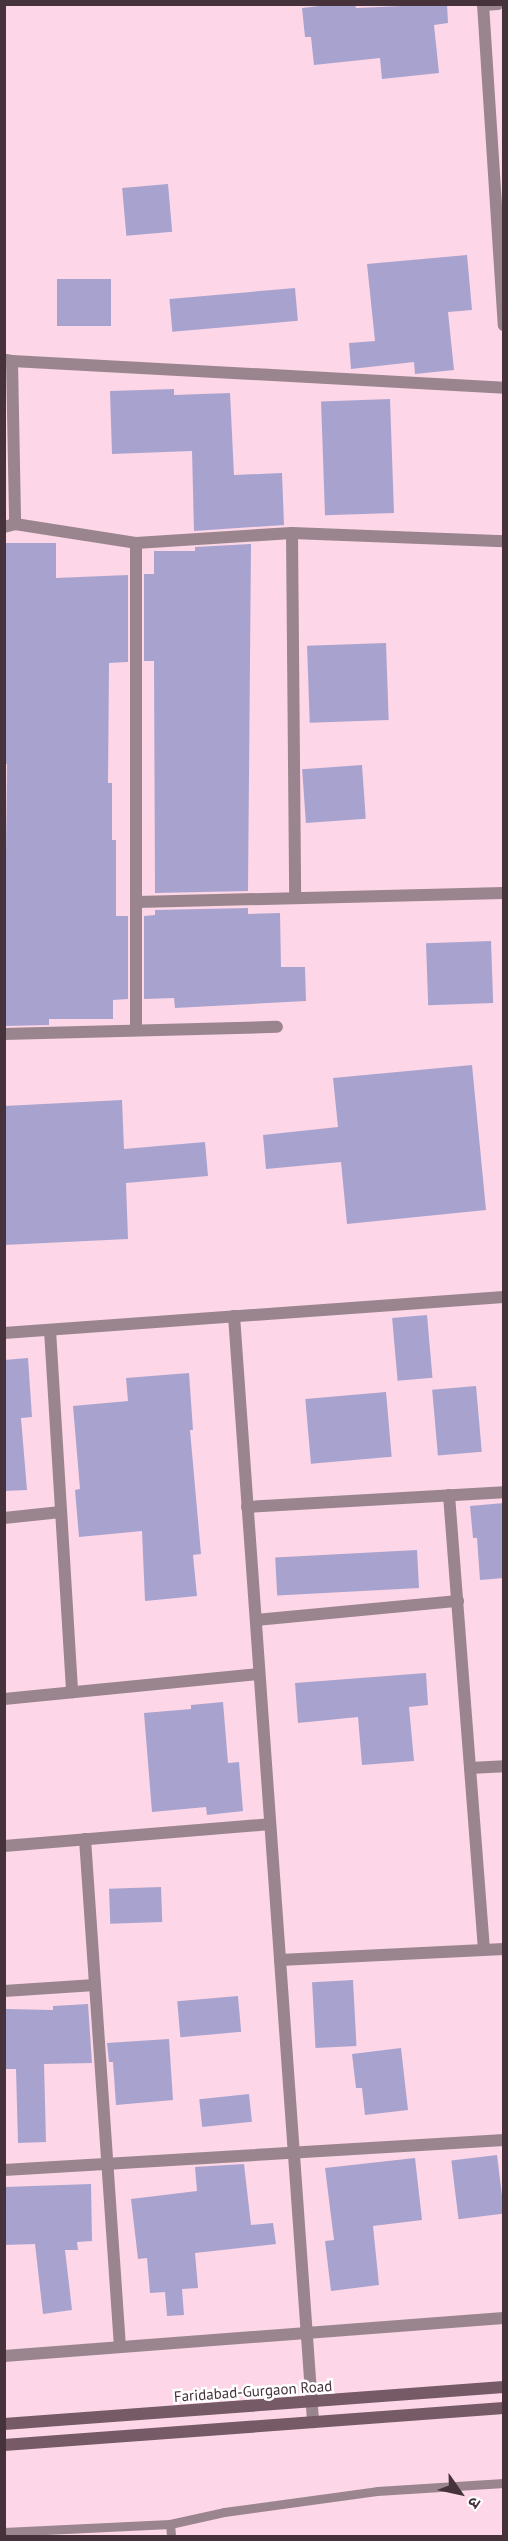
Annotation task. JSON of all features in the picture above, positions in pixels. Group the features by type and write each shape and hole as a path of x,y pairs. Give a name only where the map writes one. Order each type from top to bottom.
{"main road":[{"name":"Faridabad-Gurgaon Road","path":"4,2424 504,2387"},
{"path":"4,2445 504,2408"}],"street":[{"path":"498,4 483,5 499,191 504,325"},
{"path":"504,388 8,360 10,525 136,543 292,533 504,541"},
{"path":"292,533 295,896"},
{"path":"136,543 136,1030"},
{"path":"137,902 295,896 504,893"},
{"path":"4,1034 277,1027"},
{"path":"4,1333 504,1296"},
{"path":"234,1316 313,2422"},
{"path":"50,1330 72,1692"},
{"path":"248,1507 504,1492"},
{"path":"449,1495 484,1950"},
{"path":"4,1518 61,1512"},
{"path":"256,1620 458,1601"},
{"path":"4,1699 259,1674"},
{"path":"470,1768 504,1766"},
{"path":"4,1846 270,1824"},
{"path":"85,1839 120,2347"},
{"path":"280,1960 504,1949"},
{"path":"4,1991 95,1985"},
{"path":"4,2170 504,2140"},
{"path":"4,2356 504,2318"}],"lane":[{"path":"4,2532 170,2524 224,2512 377,2492 504,2483"},
{"path":"170,2524 171,2536"}],"building":[{"path":"355,4 356,8 447,4 448,23 434,25 439,73 382,79 380,58 314,65 311,37 305,37 302,8"},
{"path":"168,184 172,232 126,236 122,188"},
{"path":"467,255 472,310 448,312 454,370 415,374 414,362 351,369 349,343 375,341 367,264"},
{"path":"57,279 111,279 111,326 57,326"},
{"path":"295,288 298,321 172,332 169,299"},
{"path":"174,389 174,395 230,393 234,475 282,473 284,525 194,531 192,451 112,454 110,391"},
{"path":"390,399 394,513 325,515 321,401"},
{"path":"4,543 56,543 56,578 128,575 128,662 109,663 108,783 112,783 112,840 116,840 116,916 128,916 128,999 113,1000 113,1019 49,1019 49,1025 4,1026 7,764 4,764"},
{"path":"251,544 248,891 155,893 154,661 144,661 144,574 154,574 154,551 195,551 195,547"},
{"path":"386,643 389,720 310,723 307,646"},
{"path":"362,765 366,819 306,823 302,769"},
{"path":"248,908 248,914 280,913 281,967 305,967 306,1001 175,1008 174,998 144,999 144,916 155,915 155,910"},
{"path":"491,941 493,1003 428,1005 426,943"},
{"path":"472,1065 486,1210 347,1224 341,1162 266,1169 263,1135 338,1127 333,1078"},
{"path":"122,1100 124,1149 205,1142 208,1176 126,1183 128,1239 4,1245 4,1106"},
{"path":"427,1315 432,1378 398,1381 392,1318"},
{"path":"28,1358 32,1417 21,1418 27,1490 4,1491 4,1360"},
{"path":"189,1373 193,1430 190,1430 201,1554 193,1555 197,1596 145,1601 142,1531 79,1537 75,1490 80,1489 73,1406 128,1401 126,1378"},
{"path":"476,1386 482,1452 438,1456 432,1390"},
{"path":"386,1392 392,1457 311,1464 305,1399"},
{"path":"504,1503 504,1578 480,1580 477,1538 473,1538 470,1506"},
{"path":"417,1550 419,1588 277,1595 275,1557"},
{"path":"426,1673 428,1705 409,1707 414,1761 362,1765 358,1717 298,1723 295,1683"},
{"path":"223,1702 228,1763 239,1762 243,1811 207,1815 206,1807 152,1812 144,1713 191,1709 191,1705"},
{"path":"161,1887 162,1922 110,1924 109,1889"},
{"path":"353,1980 356,2046 316,2048 312,1982"},
{"path":"238,1996 241,2032 180,2037 177,2001"},
{"path":"88,2004 92,2063 44,2064 46,2142 18,2143 16,2069 4,2069 6,2009 53,2010 53,2006"},
{"path":"169,2039 173,2100 116,2105 113,2062 109,2062 107,2043"},
{"path":"401,2048 408,2110 365,2115 362,2088 356,2088 352,2054"},
{"path":"249,2094 252,2122 202,2127 199,2099"},
{"path":"497,2155 504,2214 459,2219 451,2161"},
{"path":"415,2158 422,2220 373,2226 379,2285 331,2291 325,2241 334,2240 325,2168"},
{"path":"244,2164 251,2225 273,2223 276,2244 195,2253 198,2288 182,2289 184,2315 167,2316 165,2292 150,2293 147,2258 138,2259 131,2199 197,2191 195,2167"},
{"path":"91,2184 92,2241 77,2242 78,2250 65,2250 72,2310 43,2314 35,2244 4,2245 4,2187"}]}
